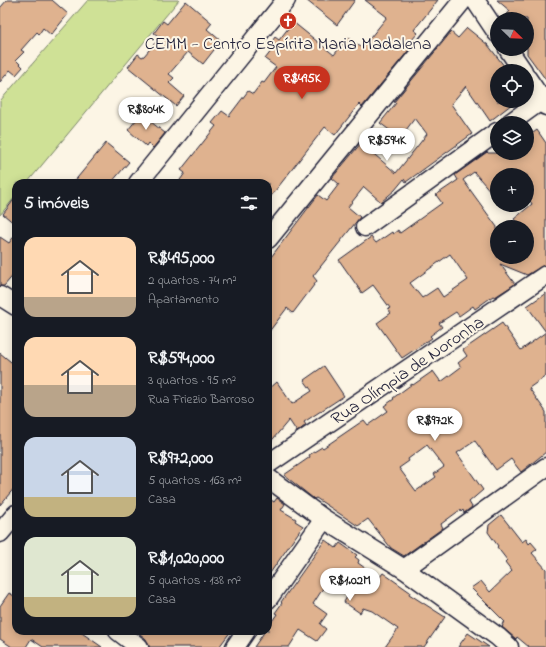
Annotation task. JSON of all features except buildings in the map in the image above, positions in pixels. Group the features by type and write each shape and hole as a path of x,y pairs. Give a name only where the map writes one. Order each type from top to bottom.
{"street":[{"path":"141,179 286,0"},
{"path":"272,234 463,0"},
{"path":"475,0 490,22"},
{"path":"521,116 545,101 534,87"},
{"path":"365,227 490,137"},
{"name":"Rua Olímpia de Noronha","path":"272,461 546,275"},
{"path":"0,296 12,304"},
{"path":"404,569 546,467"},
{"path":"272,481 324,519 404,569 499,644"},
{"path":"0,533 12,519"},
{"path":"272,593 324,519"},
{"path":"123,635 139,647"},
{"path":"235,647 243,635"}],"green space":[{"path":"88,0 179,0 30,179 12,179 12,201 0,215 0,101"}],"place":[{"name":"CEMM - Centro Espírita Maria Madalena","path":"288,21"}]}
